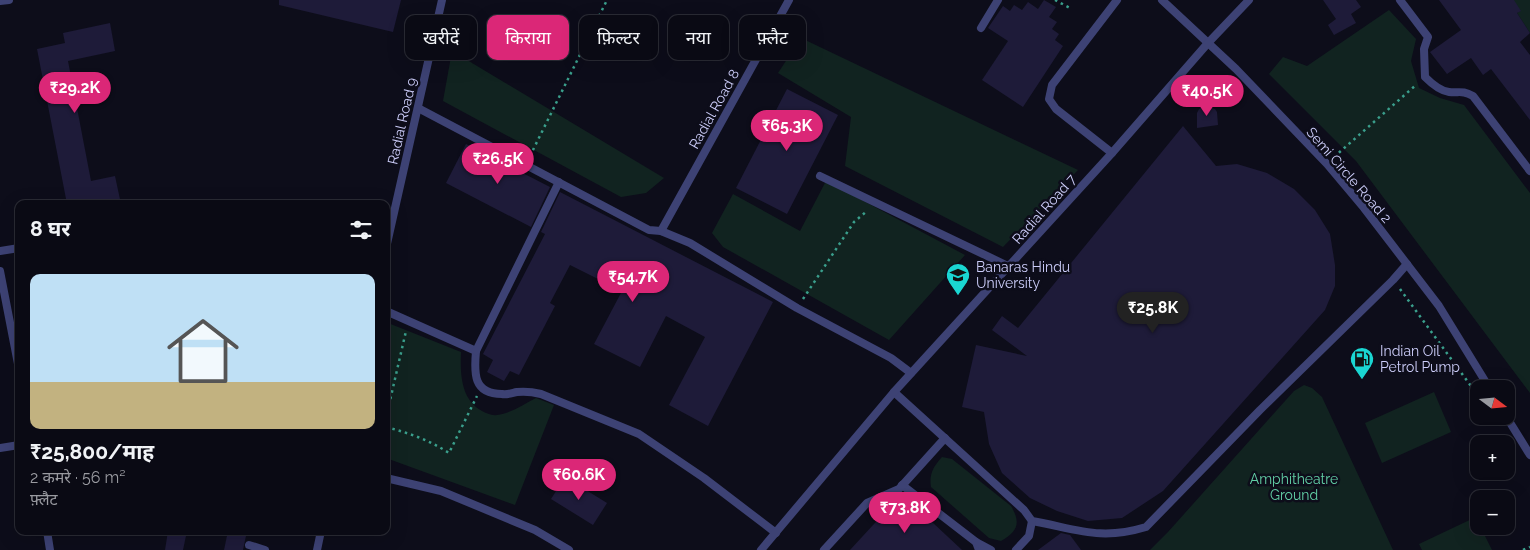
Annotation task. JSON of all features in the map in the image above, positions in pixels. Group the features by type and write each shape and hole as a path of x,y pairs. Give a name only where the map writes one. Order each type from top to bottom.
{"lane":[{"path":"0,1 9,0"},
{"name":"Radial Road 9","path":"390,230 442,0"},
{"name":"Radial Road 8","path":"661,231 790,0"},
{"path":"981,28 998,0"},
{"path":"1112,153 1056,110 1049,99 1052,85 1117,0"},
{"name":"Semi Circle Road 2","path":"1162,0 1236,70 1327,164 1364,208 1439,306 1484,380"},
{"name":"Radial Road 7","path":"760,550 894,392 1112,153 1208,43 1249,0"},
{"path":"1400,0 1428,37 1424,49 1425,77 1434,85 1448,92 1464,92 1472,96 1530,171"},
{"path":"418,108 649,230 661,231 690,243 797,308 890,358 911,374"},
{"path":"820,176 878,202 1008,266"},
{"path":"559,182 476,351 474,370 477,382 484,390 502,394 528,391 541,394 639,434 704,478 776,532"},
{"path":"0,251 15,249"},
{"path":"894,392 1024,510 1032,521 1078,531 1102,534 1126,533 1146,526 1407,264"},
{"path":"0,270 15,348"},
{"path":"390,313 476,351"},
{"path":"1512,425 1530,455"},
{"path":"824,550 867,503 899,489 945,438"},
{"path":"0,448 15,446"},
{"path":"390,479 441,490 534,530 569,550"},
{"path":"902,485 976,542 991,550"},
{"path":"1016,550 1029,536 1032,521"},
{"path":"48,535 50,550"},
{"path":"317,550 320,535"},
{"path":"976,542 979,550"},
{"path":"249,545 265,550"}],"path":[{"path":"526,165 607,0"},
{"path":"1055,0 1070,8"},
{"path":"1327,164 1425,77"},
{"path":"797,308 854,222 878,202"},
{"path":"1393,280 1470,385"},
{"path":"390,401 408,322"},
{"path":"390,428 410,433 449,452 481,387"},
{"path":"1523,550 1530,546"}],"green space":[{"path":"1508,0 1530,0 1530,33 1517,13 1520,11"},
{"path":"1389,10 1416,39 1411,61 1419,88 1440,98 1464,105 1530,193 1530,393 1356,161 1269,74 1283,57 1307,66"},
{"path":"806,40 1078,170 1003,247 845,166 851,117 778,73 787,60 806,60"},
{"path":"450,60 467,60 664,178 646,193 621,197 443,101"},
{"path":"826,181 965,255 889,340 723,247 712,233 733,194 800,231"},
{"path":"390,324 461,352 463,386 470,400 484,412 493,415 502,414 512,411 536,398 554,405 515,505 390,459"},
{"name":"Amphitheatre Ground","path":"1304,385 1312,388 1322,397 1393,550 1150,550 1294,391"},
{"path":"1434,392 1451,432 1382,463 1365,423"},
{"path":"942,457 952,459 1011,506 1017,522 1011,534 1001,541 989,538 931,487 932,471"},
{"path":"1470,520 1470,535 1484,535 1492,550 1422,550 1419,544"}],"building":[{"path":"279,0 401,0 393,32 279,5"},
{"path":"1044,0 1056,7 1049,17 1057,22 1052,29 1059,34 1055,40 1063,46 1023,107 982,80 1008,41 988,28 1003,6 1010,11 1014,5 1022,10 1028,2 1038,9"},
{"path":"1323,0 1356,0 1361,7 1351,14 1356,23 1334,35 1328,25 1336,19"},
{"path":"1439,0 1514,0 1521,11 1517,13 1530,33 1520,42 1530,55 1530,120 1491,69 1483,75 1471,58 1447,74 1430,52 1461,30"},
{"path":"110,23 115,51 68,61 91,181 115,176 120,200 66,200 37,49 65,43 63,33"},
{"path":"787,89 838,115 787,214 736,188"},
{"path":"1205,106 1215,109 1218,125 1197,128 1197,113 1199,109"},
{"path":"1183,126 1216,166 1237,164 1267,173 1294,189 1315,210 1330,234 1335,265 1335,286 1325,310 1163,491 1122,518 1088,521 1057,511 1030,498 1002,473 989,444 984,412 962,407 976,345 1027,356 992,330 1002,316 1018,328"},
{"path":"466,144 550,187 531,227 446,183"},
{"path":"560,192 773,302 708,426 669,405 705,337 666,316 640,367 594,344 622,291 570,265 550,303 555,306 519,375 510,371 504,381 487,372 493,360 483,354 545,234 541,232"},
{"path":"565,477 607,503 593,525 551,499"},
{"path":"917,508 962,550 850,550 886,511"},
{"path":"1061,533 1070,535 1081,550 1038,550"},
{"path":"167,535 186,535 183,550 165,550"},
{"path":"227,535 246,535 243,550 224,550"}],"place":[{"name":"Banaras Hindu University","path":"958,296"},
{"name":"Indian Oil Petrol Pump","path":"1362,380"}]}
